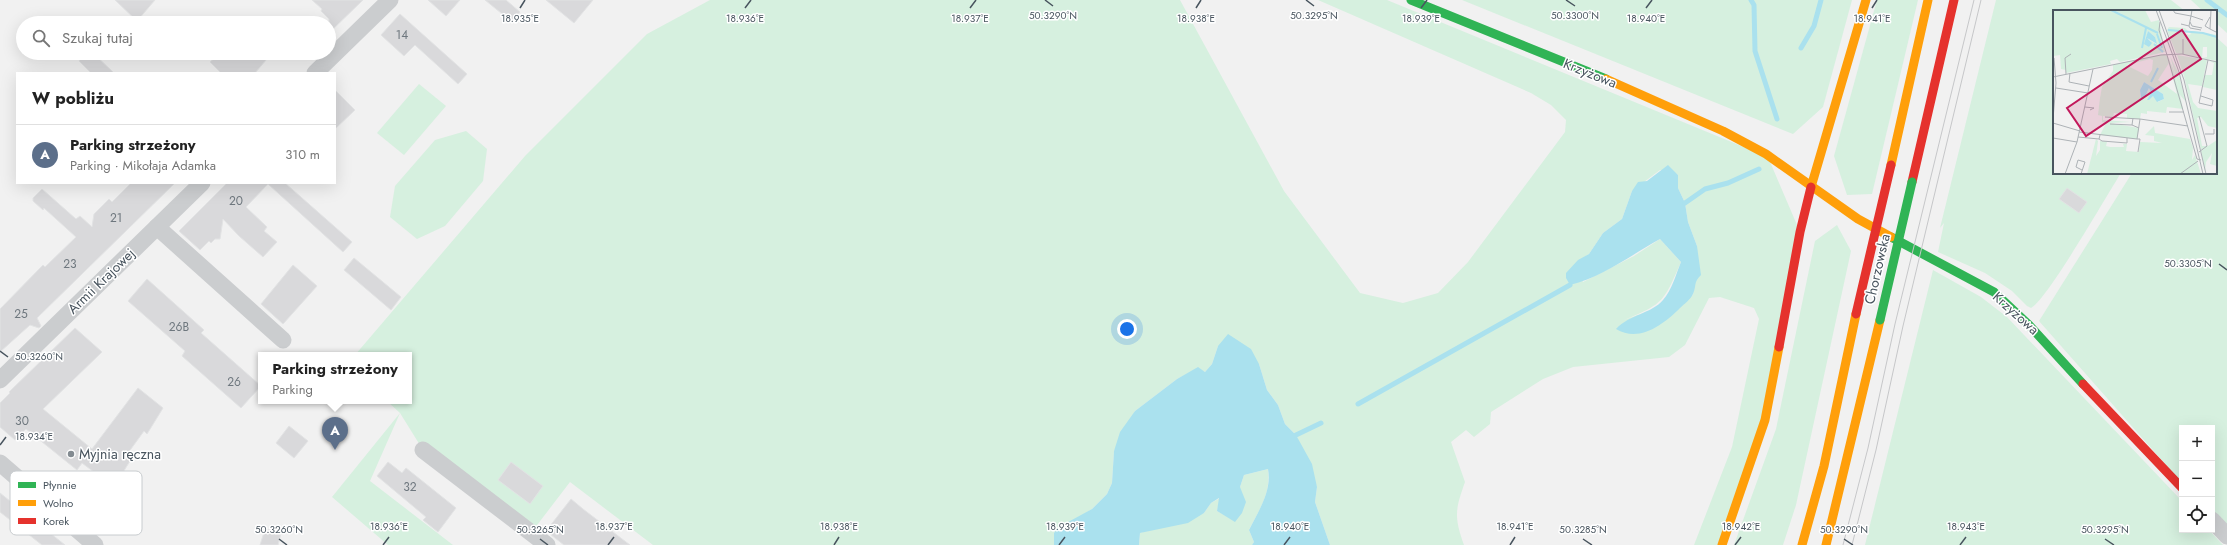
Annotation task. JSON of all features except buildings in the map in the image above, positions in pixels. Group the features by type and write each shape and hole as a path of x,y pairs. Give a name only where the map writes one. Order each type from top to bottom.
{"main road":[{"name":"Krzyżowa","path":"1411,0 1679,110 1766,154 1858,219 1979,282 2010,304 2179,485"},
{"path":"1722,545 1765,420 1800,232 1811,187 1866,0"},
{"name":"Chorzowska","path":"1802,545 1824,466 1856,314 1928,0"},
{"name":"Chorzowska","path":"1826,545 1954,0"}],"street":[{"path":"336,53 390,0"},
{"path":"316,72 328,60"},
{"name":"Armii Krajowej","path":"0,380 201,184"},
{"path":"157,227 283,340"},
{"path":"423,450 547,545"},
{"path":"0,463 10,472"},
{"path":"2215,523 2227,536"},
{"path":"84,535 96,545"}],"green space":[{"path":"710,0 1180,0 1284,191 1360,293 1403,303 1438,293 1468,262 1565,132 1566,120 1551,105 1531,93 1318,0 1387,0 1768,157 1800,232 1765,420 1722,545 1694,545 1732,447 1759,319 1754,308 1720,297 1709,298 1685,345 1669,357 1573,367 1543,379 1491,412 1490,424 1474,437 1466,430 1451,442 1465,482 1459,500 1457,514 1457,520 1464,545 1330,545 1315,502 1317,487 1296,435 1285,424 1278,405 1267,390 1259,364 1218,346 1212,364 1205,372 1198,368 1177,379 1135,411 1114,451 1112,483 1107,494 1092,509 1054,533 1054,545 653,545 570,482 531,533 423,450 400,413 390,404 412,404 412,352 358,352 525,156 647,34","holes":["1660,170 1671,170 1678,175 1678,188 1685,203 1688,222 1697,246 1693,295 1624,320 1647,310 1661,300 1671,285 1681,262 1660,239 1634,256 1583,282 1576,263 1589,254 1603,233 1622,219 1632,191"]},
{"path":"1462,0 1852,0 1823,107 1793,134"},
{"path":"1877,0 1918,0 1872,194 1847,195 1834,156"},
{"path":"1996,0 2171,0 2184,10 2053,10 2053,174 2120,174 2063,268 2039,301 2031,308 2012,291 1985,273 1938,252 1944,223 1940,228"},
{"path":"2191,0 2227,0 2227,33 2217,24 2217,10 2202,10"},
{"path":"2217,38 2227,47 2227,527 2215,516 2215,425 2179,425 2179,480 2039,321 2131,174 2217,174"},
{"path":"419,84 446,106 404,155 377,133"},
{"path":"466,131 487,149 483,181 445,226 417,239 390,217 395,186 435,140"},
{"path":"1837,225 1851,251 1796,505 1783,545 1734,545 1776,429 1815,241"},
{"path":"1933,270 1981,297 2007,317 2179,498 2179,533 2212,533 2223,545 1865,545"},
{"path":"400,413 370,481 453,545 388,545 332,497"},
{"path":"1268,469 1268,486 1264,501 1249,530 1254,542 1252,545 1139,545 1140,533 1204,513 1211,503 1220,498 1217,511 1235,521 1240,487 1244,475"}],"water":[{"path":"1668,165 1678,175 1678,188 1685,203 1688,222 1697,246 1701,275 1697,280 1691,298 1666,320 1658,326 1642,333 1625,333 1616,329 1628,320 1658,305 1663,300 1671,287 1681,262 1660,239 1594,277 1570,285 1566,278 1566,273 1578,260 1589,254 1603,233 1622,219 1632,191 1638,182 1647,181"},
{"path":"1228,334 1251,349 1259,364 1267,390 1278,405 1285,424 1296,435 1312,464 1317,487 1315,502 1330,545 1252,545 1254,542 1249,530 1264,500 1268,485 1268,469 1244,475 1240,487 1246,502 1242,513 1235,522 1217,511 1219,498 1211,503 1204,513 1188,523 1140,533 1139,545 1054,545 1054,533 1059,527 1092,509 1107,494 1112,483 1114,451 1120,432 1135,411 1177,379 1198,367 1205,372 1212,364 1218,346"}],"waterway":[{"path":"1751,0 1754,5 1755,51 1777,119"},
{"path":"1801,48 1814,26 1821,0"},
{"path":"2207,0 2227,15"},
{"path":"1685,203 1705,189 1728,183 1759,169"},
{"path":"1358,404 1570,285"},
{"path":"1296,435 1321,423"}],"tram line":[{"path":"1843,545 1868,448 1895,324 1974,0"},
{"path":"1852,545 1876,450 1903,326 1981,0"}],"traffic: fast":[{"path":"1411,0 1606,79"},
{"path":"1880,320 1912,182"},
{"path":"1891,237 1994,292 2029,325 2083,384"}],"traffic: slow":[{"path":"1811,187 1866,0"},
{"path":"1891,165 1928,0"},
{"path":"1606,79 1723,131 1766,154 1858,219 1891,237"},
{"path":"1802,545 1824,466 1856,314"},
{"path":"1826,545 1880,320"},
{"path":"1722,545 1765,420 1779,347"}],"traffic: jam":[{"path":"1912,182 1954,0"},
{"path":"1856,314 1891,165"},
{"path":"1779,347 1800,232 1811,187"},
{"path":"2083,384 2179,485"}],"place":[{"name":"Parking strzeżony","path":"335,450"},
{"name":"Myjnia ręczna","path":"71,454"}]}
